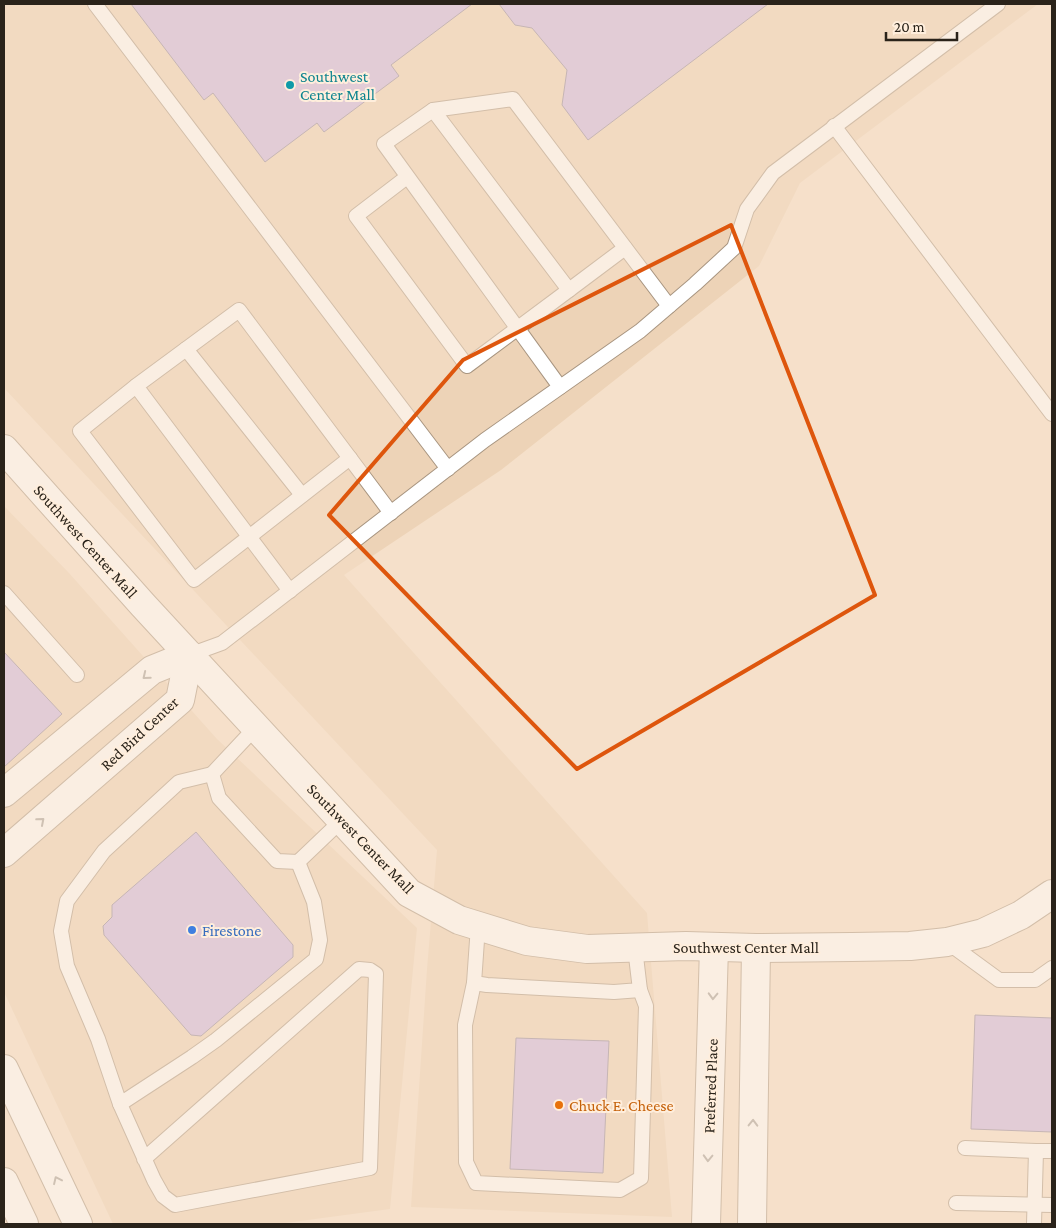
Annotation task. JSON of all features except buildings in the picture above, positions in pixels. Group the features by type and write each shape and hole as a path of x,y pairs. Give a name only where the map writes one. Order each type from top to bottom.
{"street":[{"name":"Southwest Center Mall","path":"4,449 143,606 409,893 459,920 527,941 587,949 910,946 947,942 983,933 1021,915 1052,894"},
{"path":"4,793 152,670 189,655"},
{"name":"Red Bird Center","path":"4,853 180,700 189,655"},
{"name":"Preferred Place","path":"706,1224 714,947"},
{"path":"752,1224 756,948"},
{"path":"4,1069 78,1224"},
{"path":"4,1182 24,1224"}],"lane":[{"path":"96,4 448,469"},
{"path":"189,655 222,643 485,440 640,331 734,248 747,209 773,173 998,4"},
{"path":"560,387 384,144 433,110 513,99 669,306"},
{"path":"433,110 569,290"},
{"path":"834,126 1046,395 1052,414"},
{"path":"408,177 356,216 467,366 625,248"},
{"path":"350,458 194,580 80,431 136,386 239,310 350,458 391,513"},
{"path":"186,349 302,495"},
{"path":"136,386 290,591"},
{"path":"4,593 77,675"},
{"path":"144,1159 359,970 370,970 376,974 370,1168 175,1205 163,1196 144,1159 120,1104 98,1039 67,966 61,931 68,901 104,851 179,782 212,774 256,727"},
{"path":"212,774 219,798 276,861 298,862 342,820"},
{"path":"120,1104 216,1040 316,959 320,940 314,902 298,862"},
{"path":"478,926 474,983 466,1025 466,1162 476,1183 620,1190 641,1178 646,1006 640,990 635,948"},
{"path":"947,942 999,980 1035,980 1052,968"},
{"path":"474,983 614,992 640,990"},
{"path":"965,1148 1052,1151"},
{"path":"1034,1224 1036,1151"},
{"path":"956,1203 1052,1205"}],"highlighted area":[{"path":"731,225 875,595 577,769 329,515 463,360"}],"shaded area":[{"path":"4,4 1038,4 800,183 759,266 501,470 344,575 647,913 672,1217 411,1207 437,850 4,388"},
{"path":"4,506 69,573 217,739 417,928 390,1209 278,1224 113,1224 4,992"}],"place":[{"name":"Southwest Center Mall","path":"290,85"},
{"name":"Firestone","path":"192,930"},
{"name":"Chuck E. Cheese","path":"559,1105"}]}
